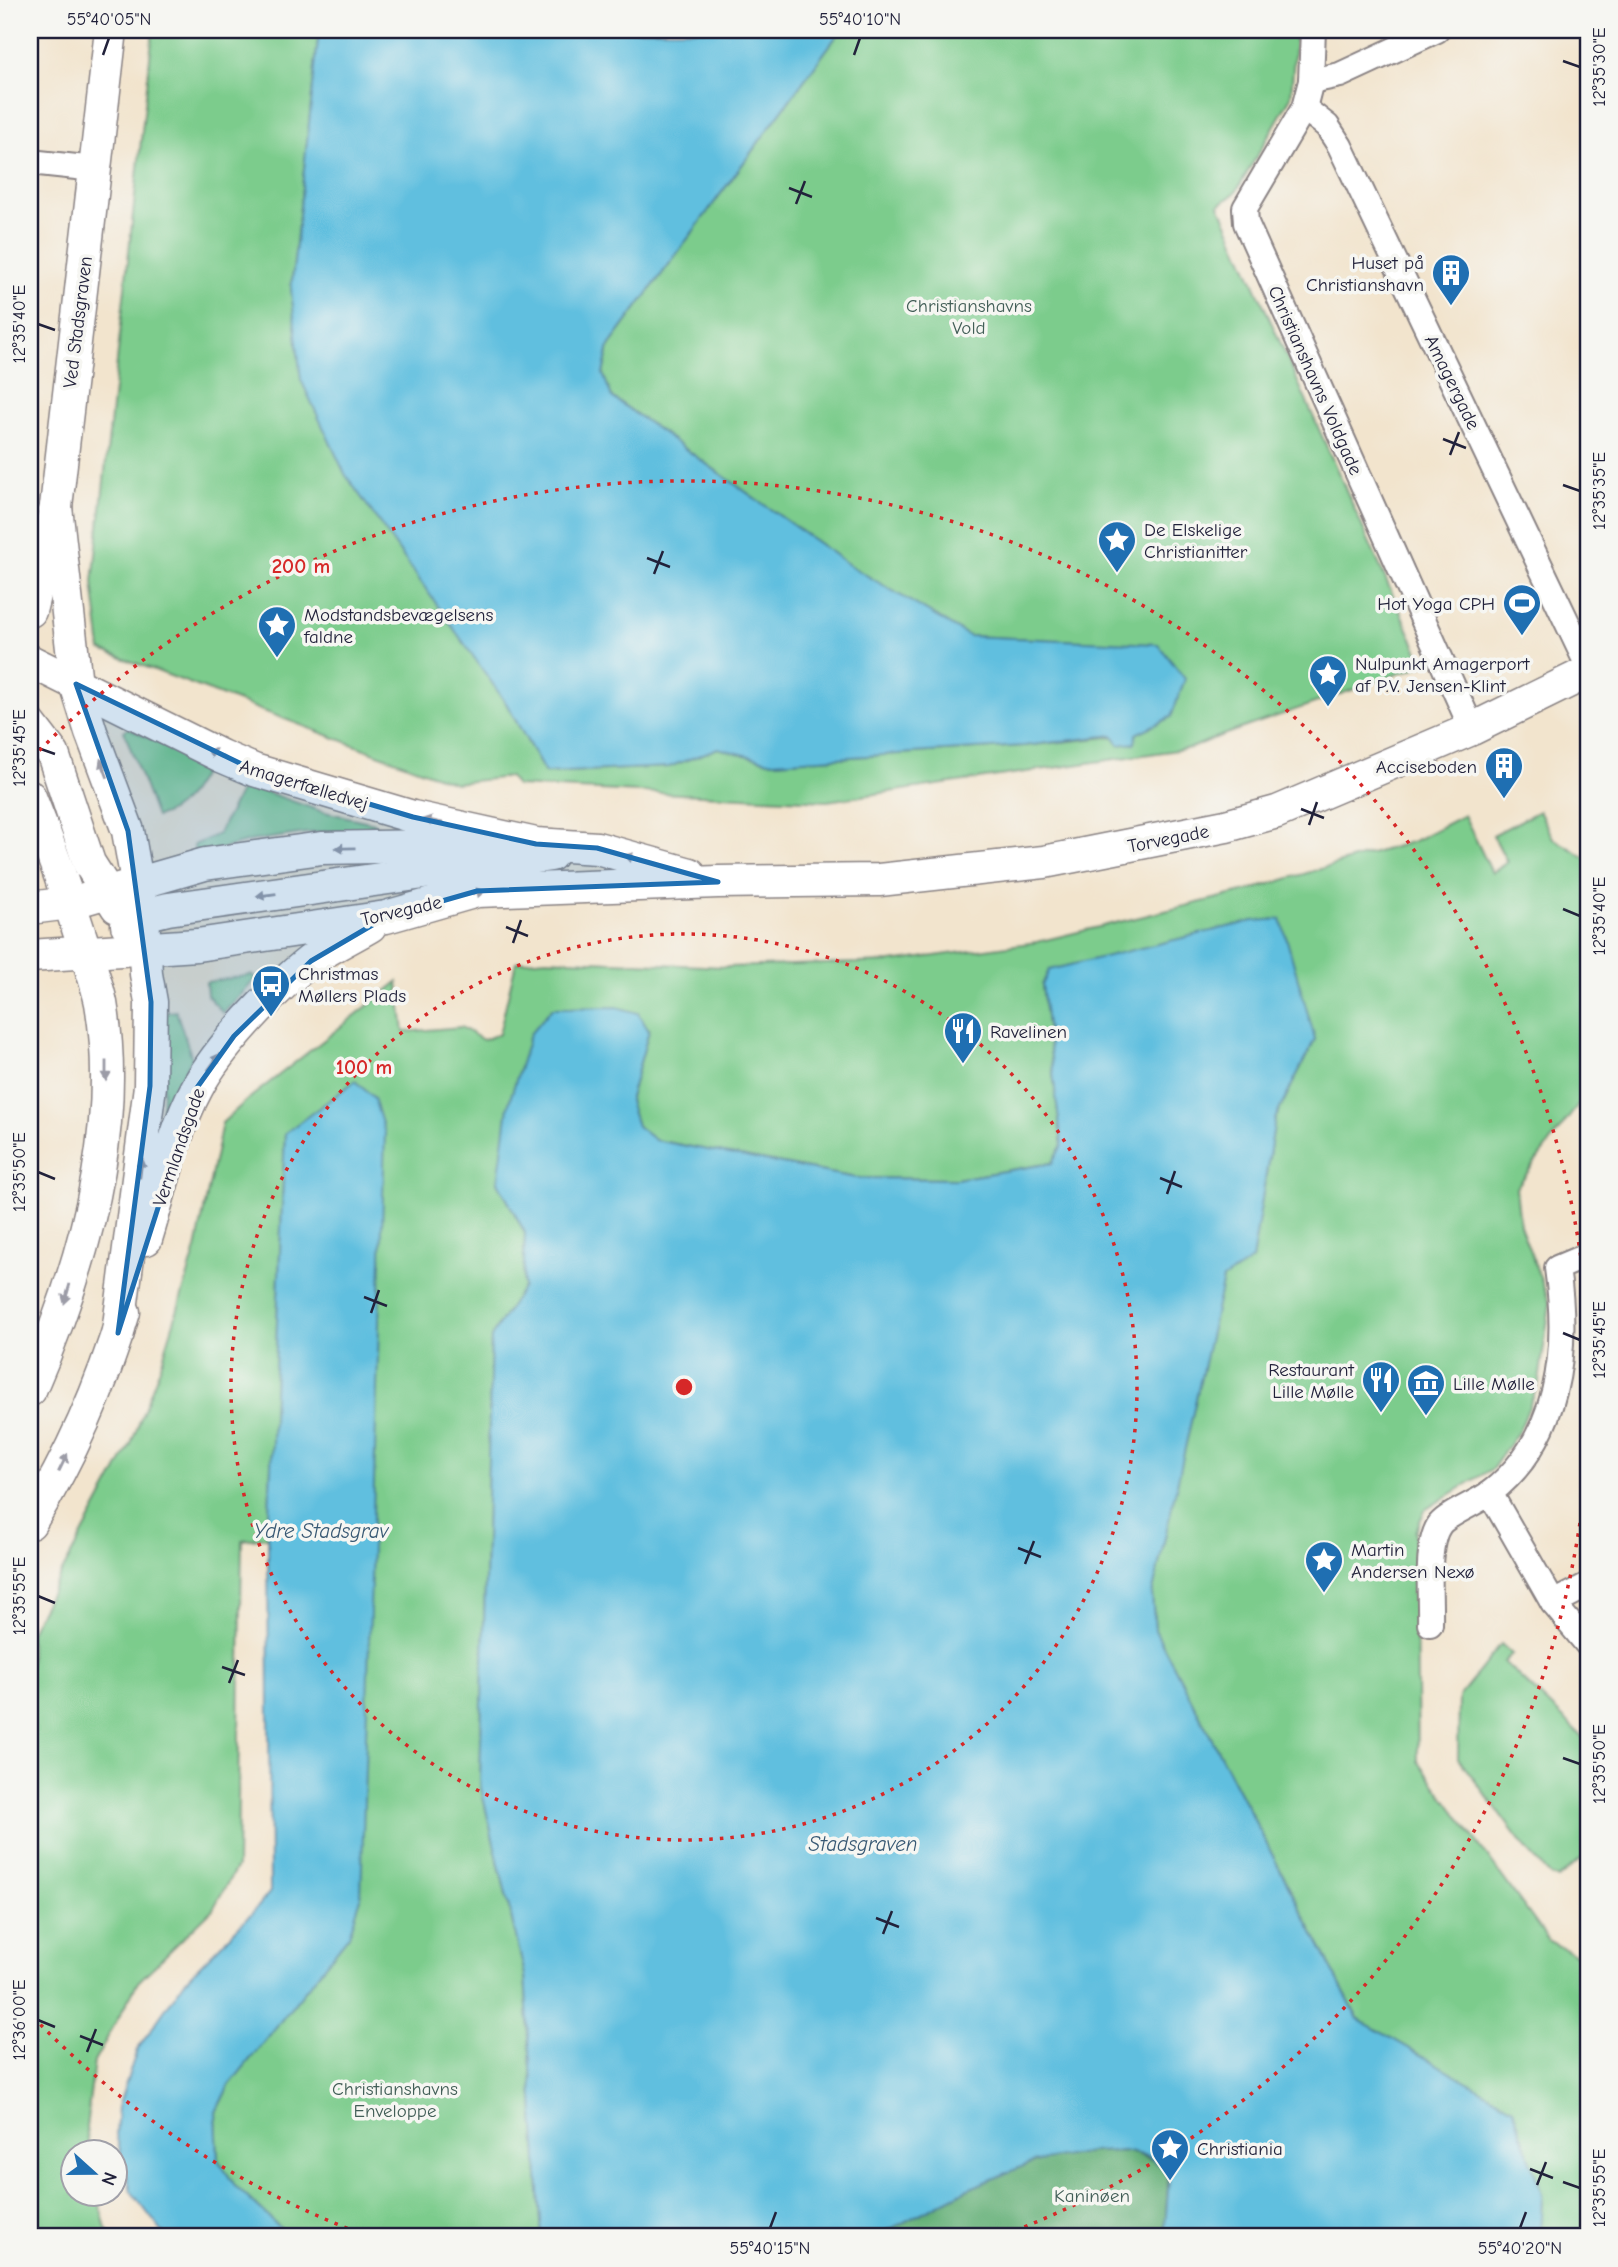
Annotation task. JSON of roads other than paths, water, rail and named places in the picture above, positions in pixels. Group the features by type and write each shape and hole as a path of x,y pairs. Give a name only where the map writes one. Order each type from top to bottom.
{"street":[{"name":"Ved Stadsgraven","path":"30,611 56,506 111,30"},
{"name":"Christianshavns Voldgade","path":"1313,30 1311,81 1304,108 1245,208 1245,223 1472,729"},
{"path":"1311,81 1339,75 1437,30"},
{"name":"Amagergade","path":"1304,108 1327,126 1340,146 1588,666"},
{"path":"30,162 95,169"},
{"path":"56,506 76,684 128,831 138,883 134,941"},
{"name":"Amagerfælledvej","path":"30,661 209,751 254,770 413,817 536,844 597,848"},
{"name":"Torvegade","path":"134,941 197,945 386,916 477,891 718,882 878,880 1044,862 1226,826 1277,812 1472,729 1588,672"},
{"path":"30,724 53,754 89,863 134,941"},
{"path":"30,797 70,903 98,993 106,1060 104,1126 92,1207 57,1328 30,1390"},
{"path":"30,908 70,903 205,864 323,848 536,844"},
{"path":"30,956 86,953 134,941 211,903 597,848"},
{"name":"Torvegade","path":"597,848 718,882"},
{"path":"70,903 134,941"},
{"name":"Vermlandsgade","path":"30,1523 49,1491 97,1388 118,1333 180,1130 196,1089 213,1062 261,1008 310,961 386,916"},
{"name":"Vermlandsgade","path":"118,1333 150,1086 150,1002 134,941"},
{"path":"1430,1624 1432,1544 1441,1523 1490,1493 1524,1460 1543,1425 1555,1387 1562,1348 1563,1308 1557,1268 1588,1255"},
{"path":"1490,1493 1553,1603 1588,1645"},
{"path":"1553,1603 1588,1585"}],"water":[{"path":"319,30 841,30 609,346 603,374 612,397 849,565 969,636 1158,644 1185,679 1171,717 1136,734 1135,743 1119,745 1113,735 1024,746 773,762 718,748 669,767 545,773 506,703 345,474 301,380 291,290"},
{"name":"Stadsgraven","path":"1281,919 1315,1039 1275,1119 1252,1260 1223,1279 1152,1595 1155,1630 1358,2019 1513,2108 1542,2195 1540,2237 1168,2237 1165,2226 1169,2179 1161,2166 1148,2156 1123,2151 1090,2152 1033,2162 966,2190 875,2237 542,2237 525,1975 480,1784 491,1337 523,1287 525,1233 498,1182 508,1106 530,1034 552,1008 617,1007 638,1013 649,1031 629,1101 637,1126 655,1140 856,1178 956,1179 1052,1163 1062,1145 1042,985 1049,970 1253,921"},
{"name":"Ydre Stadsgrav","path":"355,1081 374,1098 385,1133 361,1898 349,1935 228,2087 216,2112 218,2160 236,2187 290,2237 166,2237 131,2191 130,2138 117,2138 118,2107 137,2050 185,1981 270,1892 268,1537 285,1133"}],"place":[{"name":"Huset på Christianshavn","path":"1451,307"},
{"name":"De Elskelige Christianitter","path":"1117,574"},
{"name":"Hot Yoga CPH","path":"1522,637"},
{"name":"Modstandsbevægelsens faldne","path":"277,659"},
{"name":"Nulpunkt Amagerport af P.V. Jensen-Klint","path":"1328,708"},
{"name":"Acciseboden","path":"1504,800"},
{"name":"Christmas Møllers Plads","path":"271,1018"},
{"name":"Ravelinen","path":"963,1065"},
{"name":"Restaurant Lille Mølle","path":"1381,1414"},
{"name":"Lille Mølle","path":"1426,1417"},
{"name":"Martin Andersen Nexø","path":"1324,1594"},
{"name":"Christiania","path":"1170,2182"}],"park label":[{"name":"Christianshavns Vold","path":"969,316"},
{"name":"Christianshavns Enveloppe","path":"395,2099"},
{"name":"Kaninøen","path":"1092,2195"}]}
